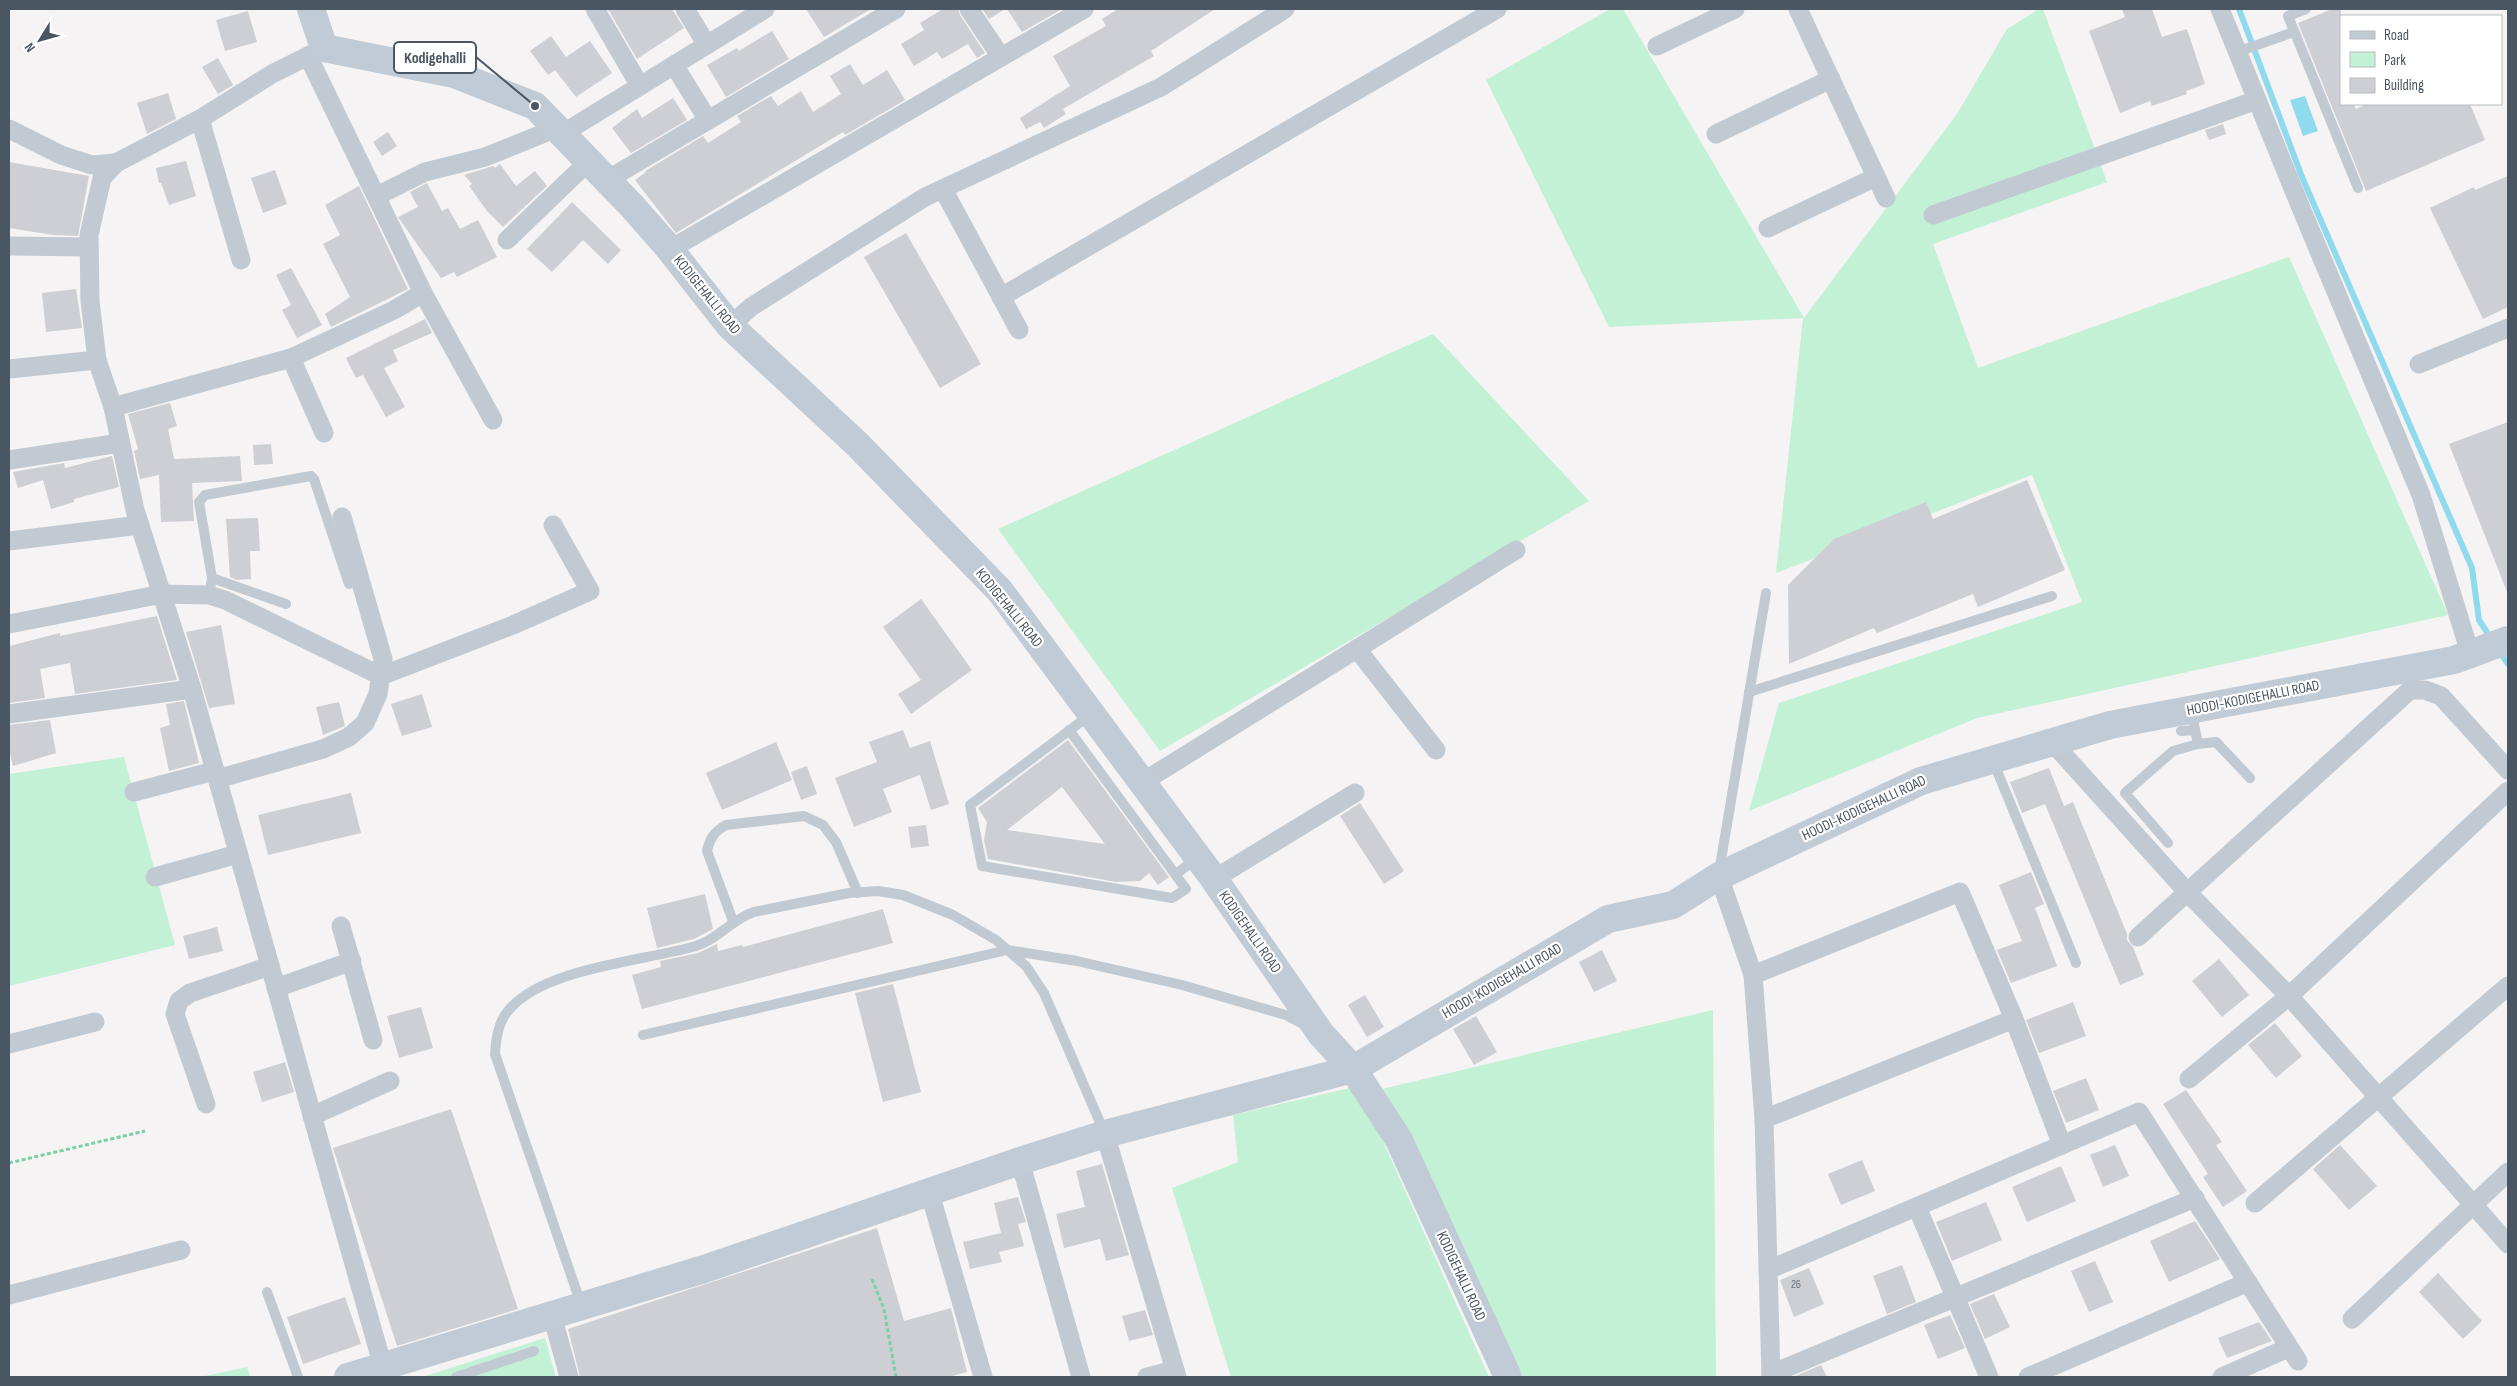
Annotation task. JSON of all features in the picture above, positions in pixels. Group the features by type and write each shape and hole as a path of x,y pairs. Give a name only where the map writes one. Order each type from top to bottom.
{"street":[{"path":"311,9 316,52 377,196 423,293 493,420"},
{"path":"595,9 640,86"},
{"path":"685,9 707,45"},
{"path":"377,196 425,172 485,157 559,131 640,86 765,9"},
{"path":"507,240 598,170 708,120 896,9"},
{"path":"969,9 1001,57"},
{"path":"668,247 681,243 1084,9"},
{"path":"730,326 751,307 925,197 1161,87 1285,9"},
{"path":"1001,297 1497,9"},
{"path":"1657,46 1735,9"},
{"path":"1798,9 1886,198"},
{"path":"2220,9 2241,51 2257,100 2421,495 2492,646"},
{"path":"316,52 272,74 200,119 116,163 102,178 89,235 90,301 97,360 113,407 140,525 192,690 383,1367"},
{"name":"KODIGEHALLI ROAD","path":"316,52 454,74 535,106 598,170 668,247 730,326 858,444 1000,591 1080,722 1141,783 1214,879 1321,1034 1353,1069 1398,1140 1508,1377"},
{"path":"674,65 708,120"},
{"path":"1716,134 1831,79"},
{"path":"1933,215 2257,100"},
{"path":"200,119 241,260"},
{"path":"9,129 61,155 92,164 116,163"},
{"path":"1768,228 1876,177"},
{"path":"943,189 1020,330"},
{"path":"9,246 89,247"},
{"path":"113,407 291,358 394,310 423,293"},
{"path":"2419,364 2508,328"},
{"path":"291,358 324,433"},
{"path":"9,368 97,360"},
{"path":"9,460 120,443"},
{"path":"134,792 323,749 349,737 365,723 378,694 382,659 342,517"},
{"path":"9,541 140,525"},
{"path":"9,624 211,586 225,600 381,676 512,625 590,591 553,525"},
{"path":"1141,783 1516,550"},
{"name":"HOODI-KODIGEHALLI ROAD","path":"348,1377 704,1269 929,1190 1106,1134 1353,1069 1608,919 1673,905 1719,876 1921,780 2110,725 2189,723 2454,660 2492,646"},
{"path":"1357,649 1436,750"},
{"path":"9,714 192,690"},
{"path":"2138,937 2189,894 2410,690 2425,690 2441,696 2508,770"},
{"path":"2052,742 2189,894 2289,996 2472,1206 2508,1244"},
{"path":"2189,1079 2289,996 2508,791"},
{"path":"1214,879 1354,793"},
{"path":"155,877 238,854"},
{"path":"1719,876 1753,975 1764,1119 1771,1375 2195,1198"},
{"path":"1753,975 1960,892 2014,1019 2062,1145"},
{"path":"341,926 373,1040"},
{"path":"276,988 352,961"},
{"path":"206,1104 175,1014 179,1001 190,993 270,966"},
{"path":"2255,1203 2508,986"},
{"path":"1764,1119 2014,1019"},
{"path":"9,1044 95,1022"},
{"path":"312,1116 390,1080"},
{"path":"1768,1270 2139,1112 2293,1354 2222,1377"},
{"path":"1106,1134 1176,1374 1147,1377"},
{"path":"1020,1161 1081,1377"},
{"path":"2352,1319 2508,1172"},
{"path":"929,1190 978,1375"},
{"path":"1917,1207 1989,1377"},
{"path":"9,1295 181,1250"},
{"path":"2028,1377 2248,1282"},
{"path":"552,1315 569,1377"}],"lane":[{"path":"2306,9 2288,16 2358,188"},
{"path":"2241,51 2294,32"},
{"path":"286,604 211,586 199,502 201,498 205,495 310,476 314,479 349,584"},
{"path":"1719,876 1766,593"},
{"path":"1749,692 2052,596"},
{"path":"1080,722 1186,889 1172,898 982,866 970,805 1080,722"},
{"path":"2189,723 2198,744"},
{"path":"2168,843 2125,793 2173,751 2198,744 2216,742 2250,778"},
{"path":"1992,760 2076,963"},
{"path":"733,921 707,851 709,839 717,830 726,825 804,816 823,825 836,842 858,892"},
{"path":"1176,874 1197,858"},
{"path":"582,1306 495,1054 496,1035 508,1011 531,992 558,978 698,946 733,921 754,912 858,892 878,891 904,895 953,915 996,940 1026,966 1044,993 1106,1134"},
{"path":"643,1035 1007,950 1077,961 1182,985 1286,1015 1321,1034"},
{"path":"267,1292 298,1377"},
{"path":"456,1377 534,1351"}],"path":[{"path":"9,1163 145,1131"},
{"path":"872,1279 884,1309 896,1377"}],"green space":[{"path":"1610,9 1623,9 1804,318 1957,114 2007,29 2039,9 2043,9 2107,182 1933,244 1978,368 2289,257 2448,615 1977,718 1749,811 1779,703 2082,602 2032,475 1776,573 1803,318 1609,327 1486,80"},
{"path":"1433,334 1589,501 1160,751 998,529"},
{"path":"124,757 175,945 9,986 9,774"},
{"path":"1713,1010 1716,1377 1523,1377 1382,1089"},
{"path":"1358,1086 1489,1377 1231,1377 1172,1188 1238,1162 1233,1115"},
{"path":"545,1338 556,1377 422,1377"},
{"path":"247,1367 250,1377 200,1377"}],"water":[{"path":"2305,96 2318,131 2303,136 2290,100"}],"building":[{"path":"608,9 672,9 684,28 637,59"},
{"path":"806,9 871,9 824,37"},
{"path":"943,9 958,9 985,53 977,58 968,44 942,59 937,52 914,66 901,44 924,30 920,23"},
{"path":"982,9 1005,9 989,19"},
{"path":"1007,9 1062,9 1022,32"},
{"path":"1118,9 1215,9 1151,51 1154,56 1063,109 1066,114 1044,128 1040,122 1026,129 1020,118 1070,86 1053,56 1106,26 1102,19"},
{"path":"2122,9 2152,9 2162,37 2187,29 2205,84 2186,91 2187,94 2152,106 2150,101 2120,113 2089,31 2125,17"},
{"path":"2332,9 2341,9 2340,105 2354,105 2356,109 2365,105 2470,105 2485,140 2366,191 2298,23"},
{"path":"248,11 257,42 225,51 216,20"},
{"path":"772,31 789,59 726,97 707,65 737,48 739,51"},
{"path":"551,36 566,57 590,41 612,73 576,97 555,70 548,75 530,51"},
{"path":"218,58 233,85 218,94 202,67"},
{"path":"850,64 863,85 887,70 905,100 845,135 843,132 676,233 635,180 645,171 703,136 708,143 741,122 737,116 771,96 778,106 801,91 813,112 841,94 830,76"},
{"path":"168,93 176,119 147,134 137,103"},
{"path":"673,98 687,120 631,153 612,128 637,109 642,118"},
{"path":"2223,124 2226,134 2209,140 2205,130"},
{"path":"388,132 397,146 382,156 373,142"},
{"path":"186,161 196,196 169,205 161,183 159,183 156,168"},
{"path":"9,162 89,176 78,236 53,235 9,228"},
{"path":"500,164 516,186 535,171 547,186 503,227 487,211 469,186 472,184 464,175 493,166 495,168"},
{"path":"275,170 287,204 263,213 251,178"},
{"path":"2508,176 2508,307 2483,319 2430,208 2474,187 2475,190"},
{"path":"427,183 442,211 448,208 460,229 478,220 497,257 457,277 454,272 441,278 398,217 418,207 410,192"},
{"path":"359,186 408,289 331,327 325,314 350,297 323,244 340,235 325,205"},
{"path":"572,202 621,250 608,264 583,240 552,272 527,249"},
{"path":"906,233 981,364 940,388 864,257"},
{"path":"291,268 322,325 297,338 282,310 291,305 276,275"},
{"path":"76,289 82,328 46,332 42,293"},
{"path":"425,319 432,333 393,350 398,361 384,368 405,407 386,417 363,375 356,378 346,358"},
{"path":"170,403 177,426 168,429 174,459 240,456 242,481 192,483 194,521 161,522 159,475 140,479 134,451 138,449 128,414"},
{"path":"2508,422 2508,592 2507,592 2449,444"},
{"path":"271,444 273,464 254,465 253,445"},
{"path":"112,456 119,487 74,499 74,502 51,509 43,480 18,488 13,472 64,463 65,468"},
{"path":"2027,480 2065,570 1978,607 1973,594 1877,633 1874,628 1789,664 1788,585 1834,539 1926,502 1933,519"},
{"path":"258,518 260,551 250,551 251,579 237,580 230,577 226,519"},
{"path":"921,599 972,670 911,714 898,694 921,680 883,627"},
{"path":"157,616 177,680 75,694 70,663 40,669 45,698 9,703 9,646 60,633 60,636"},
{"path":"221,625 235,704 209,708 186,632"},
{"path":"422,694 432,727 402,736 391,704"},
{"path":"184,701 199,763 169,771 160,728 170,725 166,704"},
{"path":"339,702 345,726 323,735 316,707"},
{"path":"50,720 56,753 13,766 9,749 9,725"},
{"path":"903,730 910,748 930,741 949,804 931,810 920,775 883,789 892,812 854,827 835,778 877,762 869,742"},
{"path":"1068,740 1169,877 1158,885 1149,873 1140,881 1116,882 988,859 984,840 987,822 978,808","holes":["1062,787 1105,844 1007,830"]},
{"path":"776,742 792,780 722,810 706,773"},
{"path":"807,766 817,794 801,800 791,772"},
{"path":"2049,768 2064,806 2073,802 2127,934 2127,940 2133,947 2144,975 2120,985 2045,804 2022,813 2010,782"},
{"path":"351,793 361,833 268,855 258,815"},
{"path":"1360,803 1404,871 1384,884 1340,816"},
{"path":"926,825 929,846 911,848 908,827"},
{"path":"2031,872 2044,904 2035,908 2057,966 2011,983 1997,950 2022,941 1999,885"},
{"path":"705,894 713,929 694,939 657,948 647,908"},
{"path":"883,909 893,943 642,1009 632,975 661,967 660,961 698,953 717,944 718,951 742,945 743,947"},
{"path":"217,927 223,951 189,959 183,936"},
{"path":"1602,950 1617,981 1594,992 1579,962"},
{"path":"2219,959 2249,995 2222,1017 2192,981"},
{"path":"893,984 921,1092 883,1102 855,993"},
{"path":"1365,995 1384,1027 1367,1037 1348,1005"},
{"path":"2073,1002 2086,1036 2039,1053 2026,1020"},
{"path":"421,1007 433,1048 399,1058 387,1016"},
{"path":"1476,1016 1497,1052 1474,1065 1453,1029"},
{"path":"2275,1023 2302,1056 2276,1078 2248,1045"},
{"path":"285,1062 294,1092 262,1102 253,1072"},
{"path":"2086,1078 2099,1110 2066,1123 2053,1091"},
{"path":"2186,1090 2222,1142 2216,1145 2247,1191 2223,1207 2203,1177 2208,1174 2163,1104"},
{"path":"451,1109 518,1309 397,1346 333,1148"},
{"path":"2115,1145 2129,1176 2103,1187 2090,1155"},
{"path":"2340,1145 2377,1186 2349,1210 2313,1169"},
{"path":"1862,1160 1875,1191 1841,1205 1828,1174"},
{"path":"1102,1164 1129,1255 1106,1261 1100,1239 1064,1248 1056,1214 1085,1207 1076,1171"},
{"path":"2061,1166 2076,1201 2027,1222 2012,1187"},
{"path":"1018,1197 1026,1222 1018,1224 1024,1246 999,1252 1002,1262 970,1269 963,1242 1001,1233 994,1203"},
{"path":"1986,1202 2002,1240 1952,1261 1936,1222"},
{"path":"2195,1221 2220,1259 2169,1282 2150,1241"},
{"path":"877,1228 904,1321 951,1308 967,1372 948,1377 580,1377 568,1329"},
{"path":"2095,1261 2113,1302 2089,1312 2071,1271"},
{"path":"1902,1265 1916,1302 1887,1314 1873,1276"},
{"path":"1809,1268 1824,1304 1794,1317 1780,1280"},
{"path":"2438,1273 2482,1321 2463,1339 2419,1292"},
{"path":"1994,1294 2010,1327 1985,1339 1970,1304"},
{"path":"345,1297 361,1344 303,1364 287,1317"},
{"path":"1145,1310 1153,1335 1129,1341 1122,1316"},
{"path":"1950,1315 1965,1348 1938,1359 1924,1325"},
{"path":"2259,1322 2272,1341 2227,1358 2218,1338"},
{"path":"1821,1365 1827,1377 1793,1377"}],"waterway":[{"path":"2239,9 2302,177 2472,568 2479,620 2492,640"},
{"path":"2499,651 2508,664"}],"place":[{"name":"Kodigehalli","path":"535,106"}]}
